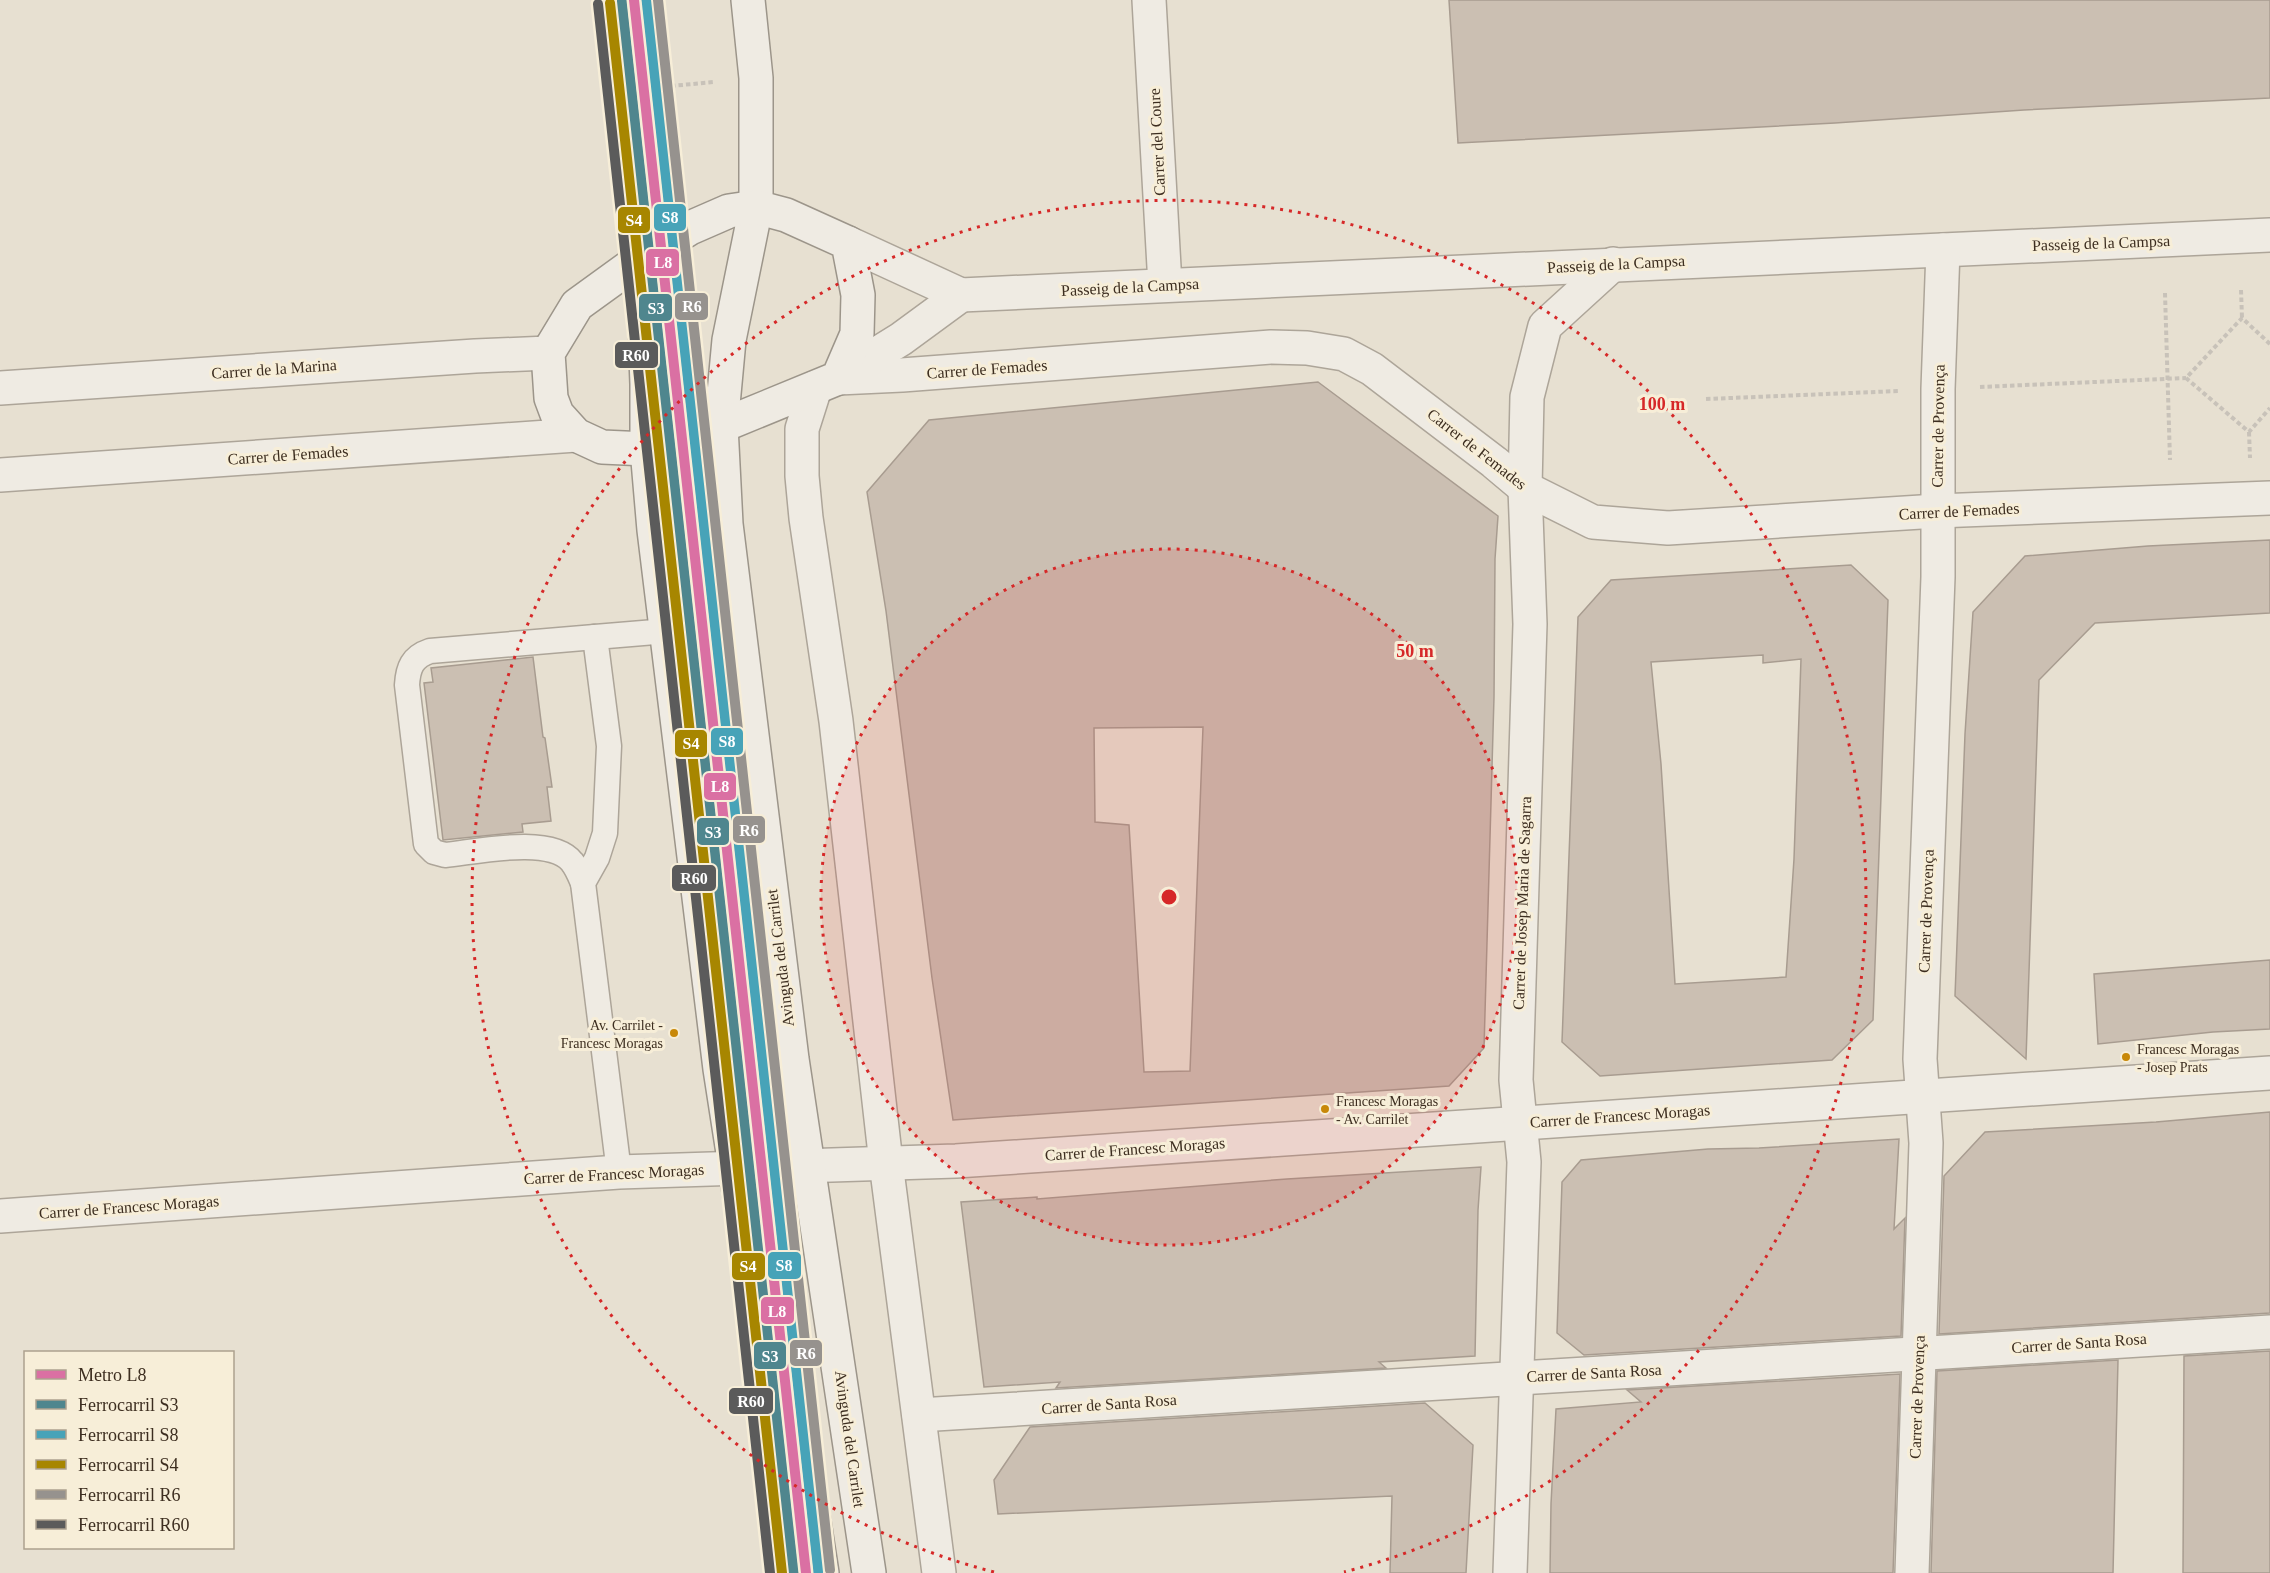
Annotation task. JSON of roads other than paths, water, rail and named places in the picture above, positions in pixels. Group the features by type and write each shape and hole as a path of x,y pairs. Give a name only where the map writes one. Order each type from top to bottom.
{"street":[{"path":"622,0 642,258 647,449 720,1069 747,1243 803,1452 822,1573"},
{"name":"Avinguda del Carrilet","path":"748,0 756,78 756,207 729,340 721,426 726,524 792,1059 869,1573"},
{"name":"Carrer del Coure","path":"1149,0 1165,285"},
{"path":"756,207 786,214 961,295 901,339 826,383 721,426 647,449 602,447 576,435 557,414 551,398 548,353 577,304 642,258 690,228 729,211 756,207"},
{"name":"Passeig de la Campsa","path":"961,295 2270,235"},
{"path":"848,243 858,295 857,334 826,383 802,429 802,476 806,518 836,721 886,1163 939,1573"},
{"name":"Carrer de Provença","path":"1912,1573 1926,1143 1920,1059 1938,577 1938,389 1943,250"},
{"name":"Carrer de Josep Maria de Sagarra","path":"1510,1573 1524,1162 1516,1080 1530,624 1525,488 1527,398 1545,326 1614,264"},
{"name":"Carrer de Femades","path":"826,383 902,375 1271,347 1307,348 1344,354 1372,369 1525,488 1593,522 1668,528 1938,511 2270,498"},
{"name":"Carrer de la Marina","path":"0,388 548,353"},
{"name":"Carrer de Femades","path":"0,475 576,435"},
{"name":"Carrer de Francesc Moragas","path":"0,1216 619,1172 956,1161 2270,1072"},
{"name":"Carrer de Santa Rosa","path":"919,1415 2270,1332"}],"lane":[{"path":"619,1172 583,883 571,861 556,850 537,846 445,855 434,852 426,844 407,685 412,663 419,655 430,651 667,631"},
{"path":"583,883 597,858 605,833 609,746 595,637"}],"metro line":[{"name":"L8","path":"634,0 806,1573"}],"rail line":[{"name":"S8","path":"646,0 818,1572"},
{"name":"R6","path":"658,0 830,1570"},
{"name":"S3","path":"622,1 794,1573"},
{"name":"S4","path":"610,3 782,1573"},
{"name":"R60","path":"598,4 770,1573"}],"place":[{"name":"Av. Carrilet - Francesc Moragas","path":"674,1033"},
{"name":"Francesc Moragas - Josep Prats","path":"2126,1057"},
{"name":"Francesc Moragas - Av. Carrilet","path":"1325,1109"}]}
